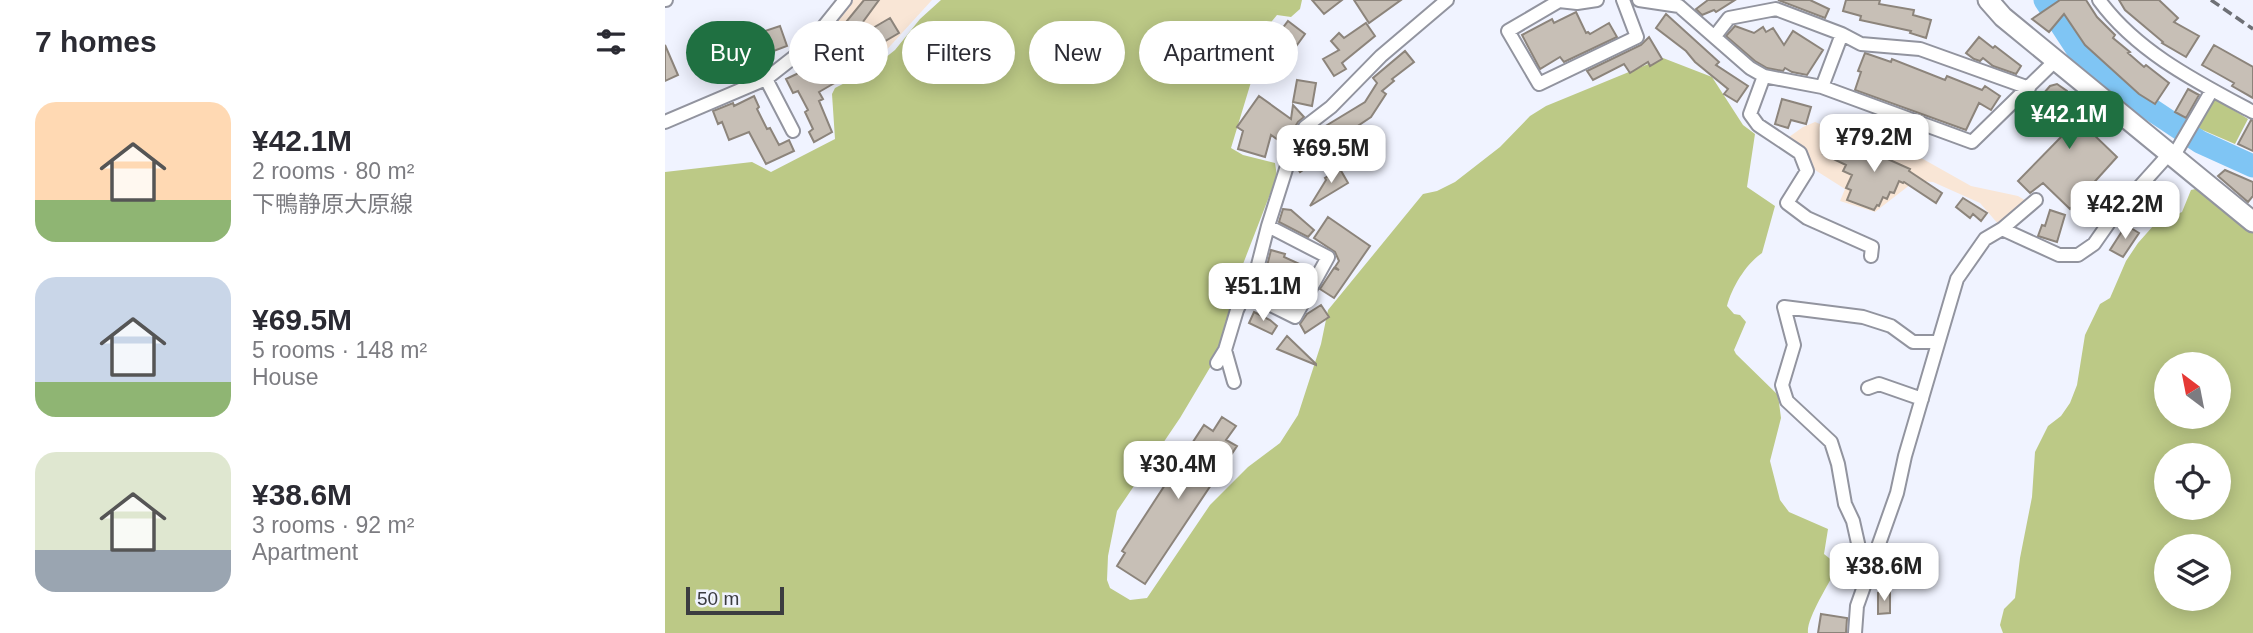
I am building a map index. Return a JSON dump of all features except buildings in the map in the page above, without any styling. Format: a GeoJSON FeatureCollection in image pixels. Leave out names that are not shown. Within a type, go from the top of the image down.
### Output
{"type":"FeatureCollection","features":[{"type":"Feature","properties":{"kind":"main road"},"geometry":{"type":"LineString","coordinates":[[1988,0],[2003,17],[2174,152],[2253,222]]}},
{"type":"Feature","properties":{"kind":"street"},"geometry":{"type":"LineString","coordinates":[[775,72],[808,46],[845,0]]}},
{"type":"Feature","properties":{"kind":"street"},"geometry":{"type":"LineString","coordinates":[[1217,363],[1225,350],[1237,310],[1258,265],[1293,147],[1305,127],[1331,107],[1381,56],[1447,0]]}},
{"type":"Feature","properties":{"kind":"street"},"geometry":{"type":"LineString","coordinates":[[1597,0],[1577,3],[1559,1],[1508,31],[1539,84],[1637,37],[1623,0]]}},
{"type":"Feature","properties":{"kind":"street"},"geometry":{"type":"LineString","coordinates":[[1639,0],[1679,6],[1750,68],[1764,76],[1822,87],[1972,142],[2056,60]]}},
{"type":"Feature","properties":{"kind":"street"},"geometry":{"type":"LineString","coordinates":[[2099,0],[2112,17],[2161,60],[2253,112]]}},
{"type":"Feature","properties":{"kind":"street"},"geometry":{"type":"LineString","coordinates":[[1715,36],[1729,18],[1776,9],[1861,44],[1920,49],[2029,88]]}},
{"type":"Feature","properties":{"kind":"street"},"geometry":{"type":"LineString","coordinates":[[1822,87],[1842,34]]}},
{"type":"Feature","properties":{"kind":"street"},"geometry":{"type":"LineString","coordinates":[[1764,76],[1750,114],[1758,125],[1800,153],[1807,171],[1787,203],[1807,218],[1872,247],[1871,256]]}},
{"type":"Feature","properties":{"kind":"street"},"geometry":{"type":"LineString","coordinates":[[666,118],[753,84]]}},
{"type":"Feature","properties":{"kind":"street"},"geometry":{"type":"LineString","coordinates":[[769,84],[793,131]]}},
{"type":"Feature","properties":{"kind":"street"},"geometry":{"type":"LineString","coordinates":[[2001,229],[2059,256],[2078,255],[2094,244],[2115,214],[2174,152],[2212,90]]}},
{"type":"Feature","properties":{"kind":"street"},"geometry":{"type":"LineString","coordinates":[[1855,633],[1857,606],[1897,493],[1905,456],[1957,279],[1985,239],[2036,200]]}},
{"type":"Feature","properties":{"kind":"street"},"geometry":{"type":"LineString","coordinates":[[1245,292],[1296,317],[1328,257],[1268,226]]}},
{"type":"Feature","properties":{"kind":"street"},"geometry":{"type":"LineString","coordinates":[[1861,593],[1862,561],[1831,442],[1787,401],[1781,384],[1794,345],[1784,307],[1863,317],[1891,326],[1913,342],[1938,342]]}},
{"type":"Feature","properties":{"kind":"street"},"geometry":{"type":"LineString","coordinates":[[1225,350],[1234,382]]}},
{"type":"Feature","properties":{"kind":"street"},"geometry":{"type":"LineString","coordinates":[[1868,388],[1879,384],[1922,399]]}},
{"type":"Feature","properties":{"kind":"shaded area"},"geometry":{"type":"Polygon","coordinates":[[[852,0],[932,0],[913,21],[902,21],[902,33],[888,48],[888,21],[834,21],[852,0]]]}},
{"type":"Feature","properties":{"kind":"shaded area"},"geometry":{"type":"Polygon","coordinates":[[[823,84],[835,84],[825,89],[823,84]]]}},
{"type":"Feature","properties":{"kind":"shaded area"},"geometry":{"type":"Polygon","coordinates":[[[1815,122],[1854,138],[1923,159],[1971,186],[2018,196],[2028,202],[1999,225],[1980,203],[1933,182],[1911,184],[1875,212],[1840,201],[1845,189],[1815,170],[1807,151],[1789,137],[1815,122]]]}},
{"type":"Feature","properties":{"kind":"green space"},"geometry":{"type":"Polygon","coordinates":[[[941,0],[1302,0],[1300,9],[1291,17],[1277,15],[1272,21],[1139,21],[1139,84],[1250,84],[1231,148],[1243,155],[1275,163],[1277,176],[1238,277],[1224,344],[1180,418],[1117,511],[1108,556],[1107,580],[1110,588],[1130,600],[1147,598],[1210,505],[1248,467],[1280,443],[1298,415],[1321,344],[1328,310],[1423,194],[1437,191],[1455,182],[1500,147],[1530,116],[1546,106],[1663,58],[1712,77],[1743,125],[1755,134],[1747,187],[1775,206],[1762,253],[1740,276],[1727,306],[1746,322],[1734,350],[1736,354],[1778,395],[1781,418],[1770,461],[1780,500],[1789,512],[1828,529],[1824,554],[1834,562],[1836,569],[1814,611],[1808,633],[665,633],[665,172],[752,162],[771,172],[835,139],[832,94],[835,88],[843,84],[888,84],[888,56],[902,41],[902,84],[1015,84],[1015,21],[918,21],[941,0]]]}},
{"type":"Feature","properties":{"kind":"green space"},"geometry":{"type":"Polygon","coordinates":[[[2214,98],[2248,119],[2235,144],[2198,128],[2214,98]]]}},
{"type":"Feature","properties":{"kind":"green space"},"geometry":{"type":"Polygon","coordinates":[[[2200,188],[2253,231],[2253,633],[2003,633],[2000,625],[2004,609],[2015,598],[2032,497],[2035,452],[2048,426],[2061,416],[2070,403],[2077,385],[2085,335],[2100,304],[2110,298],[2126,261],[2154,225],[2182,212],[2191,190],[2200,188]]]}},
{"type":"Feature","properties":{"kind":"waterway"},"geometry":{"type":"LineString","coordinates":[[2045,0],[2077,49],[2128,94],[2200,142],[2253,166]]}},
{"type":"Feature","properties":{"kind":"railway"},"geometry":{"type":"LineString","coordinates":[[2211,0],[2253,29]]}}]}
